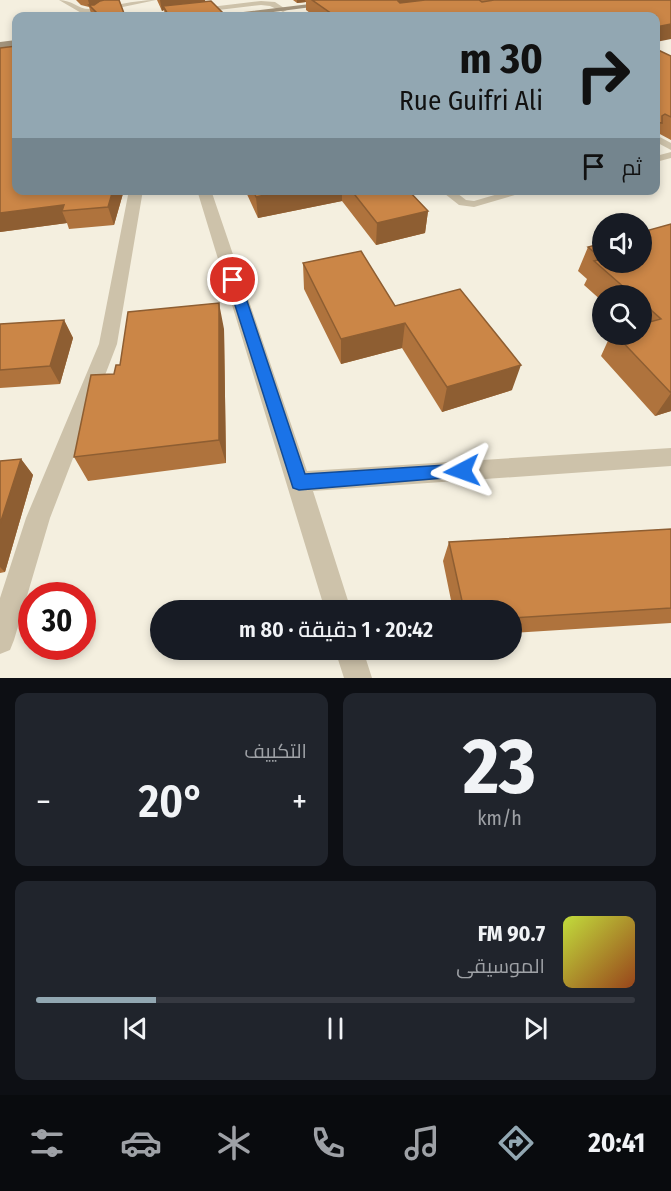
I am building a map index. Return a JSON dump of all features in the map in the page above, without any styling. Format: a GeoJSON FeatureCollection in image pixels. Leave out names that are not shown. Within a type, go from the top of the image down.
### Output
{"type":"FeatureCollection","features":[{"type":"Feature","properties":{"kind":"street"},"geometry":{"type":"LineString","coordinates":[[63,0],[86,12],[152,0]]}},
{"type":"Feature","properties":{"kind":"street"},"geometry":{"type":"LineString","coordinates":[[264,12],[362,0]]}},
{"type":"Feature","properties":{"kind":"street"},"geometry":{"type":"LineString","coordinates":[[186,12],[261,3],[272,4],[283,10]]}},
{"type":"Feature","properties":{"kind":"street"},"geometry":{"type":"LineString","coordinates":[[308,12],[373,4]]}},
{"type":"Feature","properties":{"kind":"street"},"geometry":{"type":"LineString","coordinates":[[0,640],[38,518],[108,344],[135,195]]}},
{"type":"Feature","properties":{"kind":"street"},"geometry":{"type":"LineString","coordinates":[[206,195],[335,600]]}},
{"type":"Feature","properties":{"kind":"street"},"geometry":{"type":"LineString","coordinates":[[299,482],[671,457]]}},
{"type":"Feature","properties":{"kind":"street"},"geometry":{"type":"LineString","coordinates":[[353,660],[358,678]]}},
{"type":"Feature","properties":{"kind":"lane"},"geometry":{"type":"LineString","coordinates":[[452,195],[463,203],[474,204],[508,195]]}},
{"type":"Feature","properties":{"kind":"building"},"geometry":{"type":"Polygon","coordinates":[[[119,0],[124,12],[96,12],[89,5],[100,1],[119,0]]]}},
{"type":"Feature","properties":{"kind":"building"},"geometry":{"type":"Polygon","coordinates":[[[312,0],[399,0],[400,3],[425,0],[479,0],[482,2],[494,0],[671,0],[671,24],[660,26],[660,12],[329,12],[312,0]]]}},
{"type":"Feature","properties":{"kind":"building"},"geometry":{"type":"Polygon","coordinates":[[[211,1],[222,12],[167,12],[163,6],[211,1]]]}},
{"type":"Feature","properties":{"kind":"building"},"geometry":{"type":"Polygon","coordinates":[[[12,46],[12,195],[112,195],[108,207],[62,211],[64,205],[0,213],[0,48],[12,46]]]}},
{"type":"Feature","properties":{"kind":"building"},"geometry":{"type":"Polygon","coordinates":[[[660,51],[671,56],[671,117],[665,114],[662,116],[662,123],[660,123],[660,51]]]}},
{"type":"Feature","properties":{"kind":"building"},"geometry":{"type":"Polygon","coordinates":[[[355,195],[413,195],[428,211],[377,223],[355,195]]]}},
{"type":"Feature","properties":{"kind":"building"},"geometry":{"type":"Polygon","coordinates":[[[671,224],[671,393],[625,345],[652,345],[652,321],[661,319],[652,311],[652,285],[621,285],[608,273],[652,273],[652,229],[671,224]]]}},
{"type":"Feature","properties":{"kind":"building"},"geometry":{"type":"Polygon","coordinates":[[[361,251],[395,306],[460,289],[521,365],[447,387],[405,323],[341,339],[303,263],[361,251]]]}},
{"type":"Feature","properties":{"kind":"building"},"geometry":{"type":"Polygon","coordinates":[[[219,303],[219,440],[74,457],[91,375],[114,374],[116,365],[120,365],[128,312],[219,303]]]}},
{"type":"Feature","properties":{"kind":"building"},"geometry":{"type":"Polygon","coordinates":[[[64,320],[50,366],[0,370],[0,324],[64,320]]]}},
{"type":"Feature","properties":{"kind":"building"},"geometry":{"type":"Polygon","coordinates":[[[21,459],[0,524],[0,461],[21,459]]]}},
{"type":"Feature","properties":{"kind":"building"},"geometry":{"type":"Polygon","coordinates":[[[671,529],[671,608],[522,617],[522,600],[462,600],[449,542],[671,529]]]}},
{"type":"Feature","properties":{"kind":"route"},"geometry":{"type":"LineString","coordinates":[[233,280],[299,482],[462,471]]}}]}
